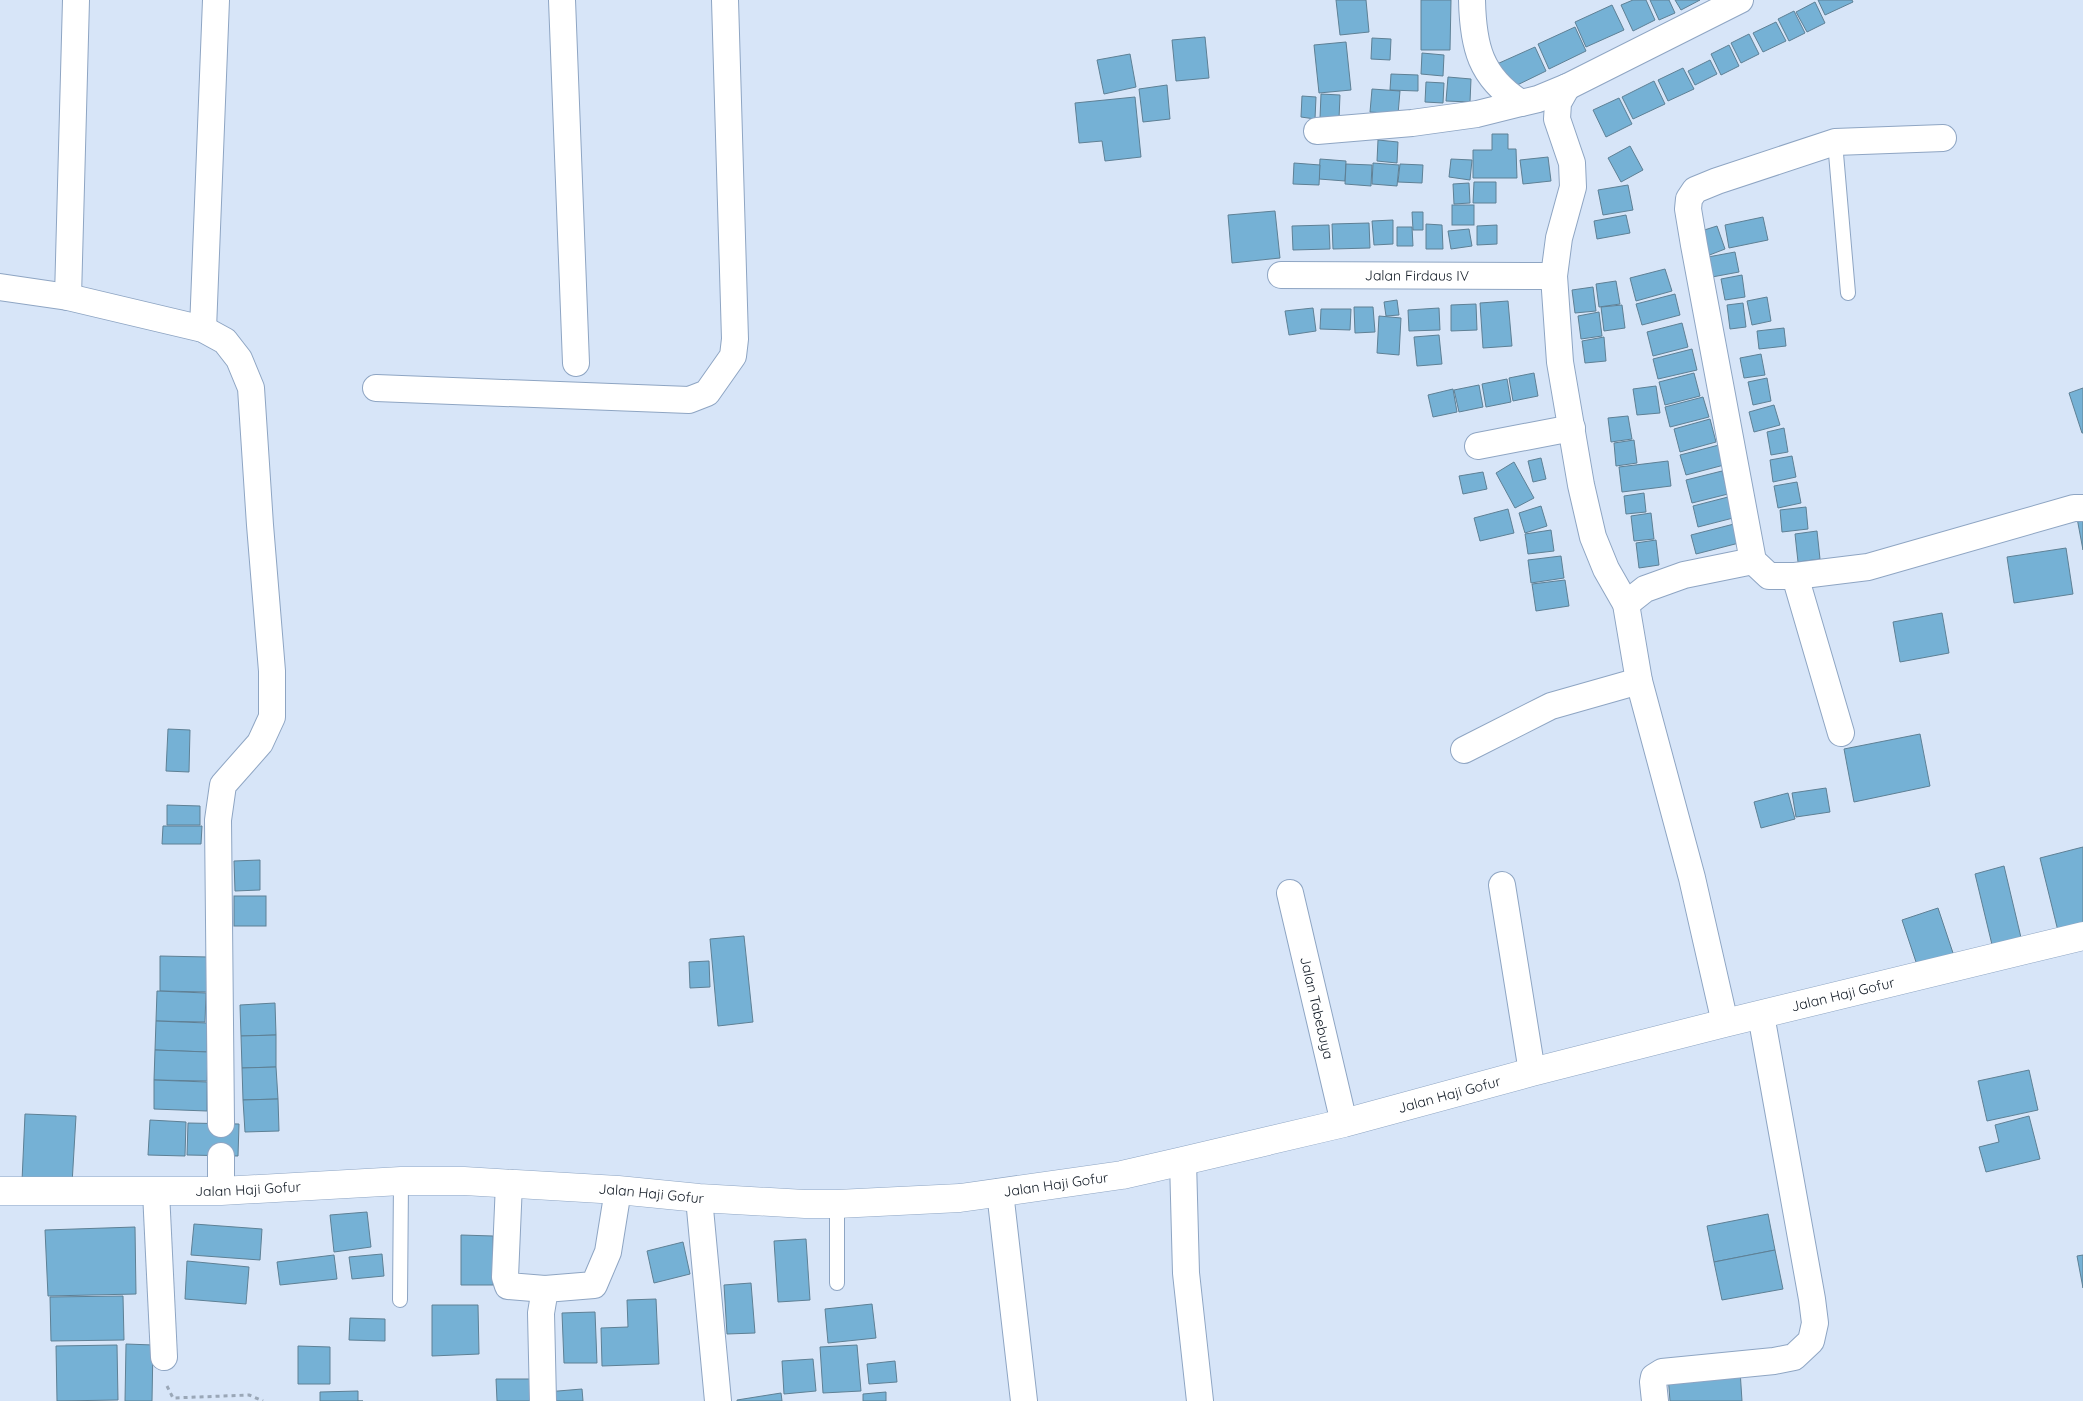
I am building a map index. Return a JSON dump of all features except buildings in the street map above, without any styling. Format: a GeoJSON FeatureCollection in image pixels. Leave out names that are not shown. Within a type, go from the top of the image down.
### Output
{"type":"FeatureCollection","features":[{"type":"Feature","properties":{"kind":"street"},"geometry":{"type":"LineString","coordinates":[[68,298],[76,0]]}},
{"type":"Feature","properties":{"kind":"street"},"geometry":{"type":"LineString","coordinates":[[203,328],[216,0]]}},
{"type":"Feature","properties":{"kind":"street"},"geometry":{"type":"LineString","coordinates":[[562,0],[576,363]]}},
{"type":"Feature","properties":{"kind":"street"},"geometry":{"type":"LineString","coordinates":[[376,388],[689,400],[707,393],[733,356],[735,339],[725,0]]}},
{"type":"Feature","properties":{"kind":"street"},"geometry":{"type":"LineString","coordinates":[[1472,0],[1474,36],[1482,62],[1507,94],[1521,103]]}},
{"type":"Feature","properties":{"kind":"street"},"geometry":{"type":"LineString","coordinates":[[1318,131],[1412,123],[1478,114],[1538,100],[1740,0]]}},
{"type":"Feature","properties":{"kind":"street"},"geometry":{"type":"LineString","coordinates":[[1567,87],[1558,103],[1557,120],[1572,163],[1573,187],[1559,238],[1554,276],[1560,362],[1581,485],[1593,537],[1606,570],[1626,604],[1639,681],[1692,878],[1725,1023]]}},
{"type":"Feature","properties":{"kind":"street"},"geometry":{"type":"LineString","coordinates":[[1943,138],[1835,142],[1717,181],[1695,190],[1689,199],[1688,209],[1694,246],[1753,561],[1769,576],[1795,576],[1868,567],[2074,508],[2083,508]]}},
{"type":"Feature","properties":{"kind":"street","name":"Jalan Firdaus IV"},"geometry":{"type":"LineString","coordinates":[[1281,276],[1554,276]]}},
{"type":"Feature","properties":{"kind":"street"},"geometry":{"type":"LineString","coordinates":[[0,287],[68,298],[203,328],[225,341],[239,359],[251,388],[272,670],[272,717],[260,743],[223,785],[218,820],[222,1124]]}},
{"type":"Feature","properties":{"kind":"street"},"geometry":{"type":"LineString","coordinates":[[1478,446],[1572,428]]}},
{"type":"Feature","properties":{"kind":"street"},"geometry":{"type":"LineString","coordinates":[[1626,604],[1645,589],[1684,575],[1753,561]]}},
{"type":"Feature","properties":{"kind":"street"},"geometry":{"type":"LineString","coordinates":[[1795,576],[1841,733]]}},
{"type":"Feature","properties":{"kind":"street"},"geometry":{"type":"LineString","coordinates":[[1464,750],[1552,706],[1639,681]]}},
{"type":"Feature","properties":{"kind":"street"},"geometry":{"type":"LineString","coordinates":[[1502,885],[1532,1072]]}},
{"type":"Feature","properties":{"kind":"street","name":"Jalan Tabebuya"},"geometry":{"type":"LineString","coordinates":[[1290,893],[1344,1123]]}},
{"type":"Feature","properties":{"kind":"street","name":"Jalan Haji Gofur"},"geometry":{"type":"LineString","coordinates":[[0,1191],[221,1192],[401,1181],[509,1183],[618,1190],[699,1198],[836,1204],[960,1198],[1122,1175],[1183,1161],[1344,1123],[1532,1072],[1725,1023],[2083,936]]}},
{"type":"Feature","properties":{"kind":"street"},"geometry":{"type":"LineString","coordinates":[[1655,1401],[1654,1377],[1662,1372],[1774,1361],[1794,1357],[1810,1340],[1815,1323],[1761,1015]]}},
{"type":"Feature","properties":{"kind":"street"},"geometry":{"type":"LineString","coordinates":[[221,1156],[221,1192]]}},
{"type":"Feature","properties":{"kind":"street"},"geometry":{"type":"LineString","coordinates":[[1183,1161],[1186,1273],[1200,1401]]}},
{"type":"Feature","properties":{"kind":"street"},"geometry":{"type":"LineString","coordinates":[[509,1183],[505,1277],[508,1286],[545,1289],[594,1285],[608,1252],[618,1190]]}},
{"type":"Feature","properties":{"kind":"street"},"geometry":{"type":"LineString","coordinates":[[156,1192],[164,1357]]}},
{"type":"Feature","properties":{"kind":"street"},"geometry":{"type":"LineString","coordinates":[[1000,1192],[1024,1401]]}},
{"type":"Feature","properties":{"kind":"street"},"geometry":{"type":"LineString","coordinates":[[699,1198],[718,1401]]}},
{"type":"Feature","properties":{"kind":"street"},"geometry":{"type":"LineString","coordinates":[[543,1401],[541,1313],[545,1289]]}},
{"type":"Feature","properties":{"kind":"lane"},"geometry":{"type":"LineString","coordinates":[[1835,142],[1848,292]]}},
{"type":"Feature","properties":{"kind":"lane"},"geometry":{"type":"LineString","coordinates":[[400,1300],[401,1181]]}},
{"type":"Feature","properties":{"kind":"lane"},"geometry":{"type":"LineString","coordinates":[[836,1204],[837,1283]]}},
{"type":"Feature","properties":{"kind":"path"},"geometry":{"type":"LineString","coordinates":[[164,1357],[168,1388],[173,1398],[250,1395],[263,1401]]}}]}
